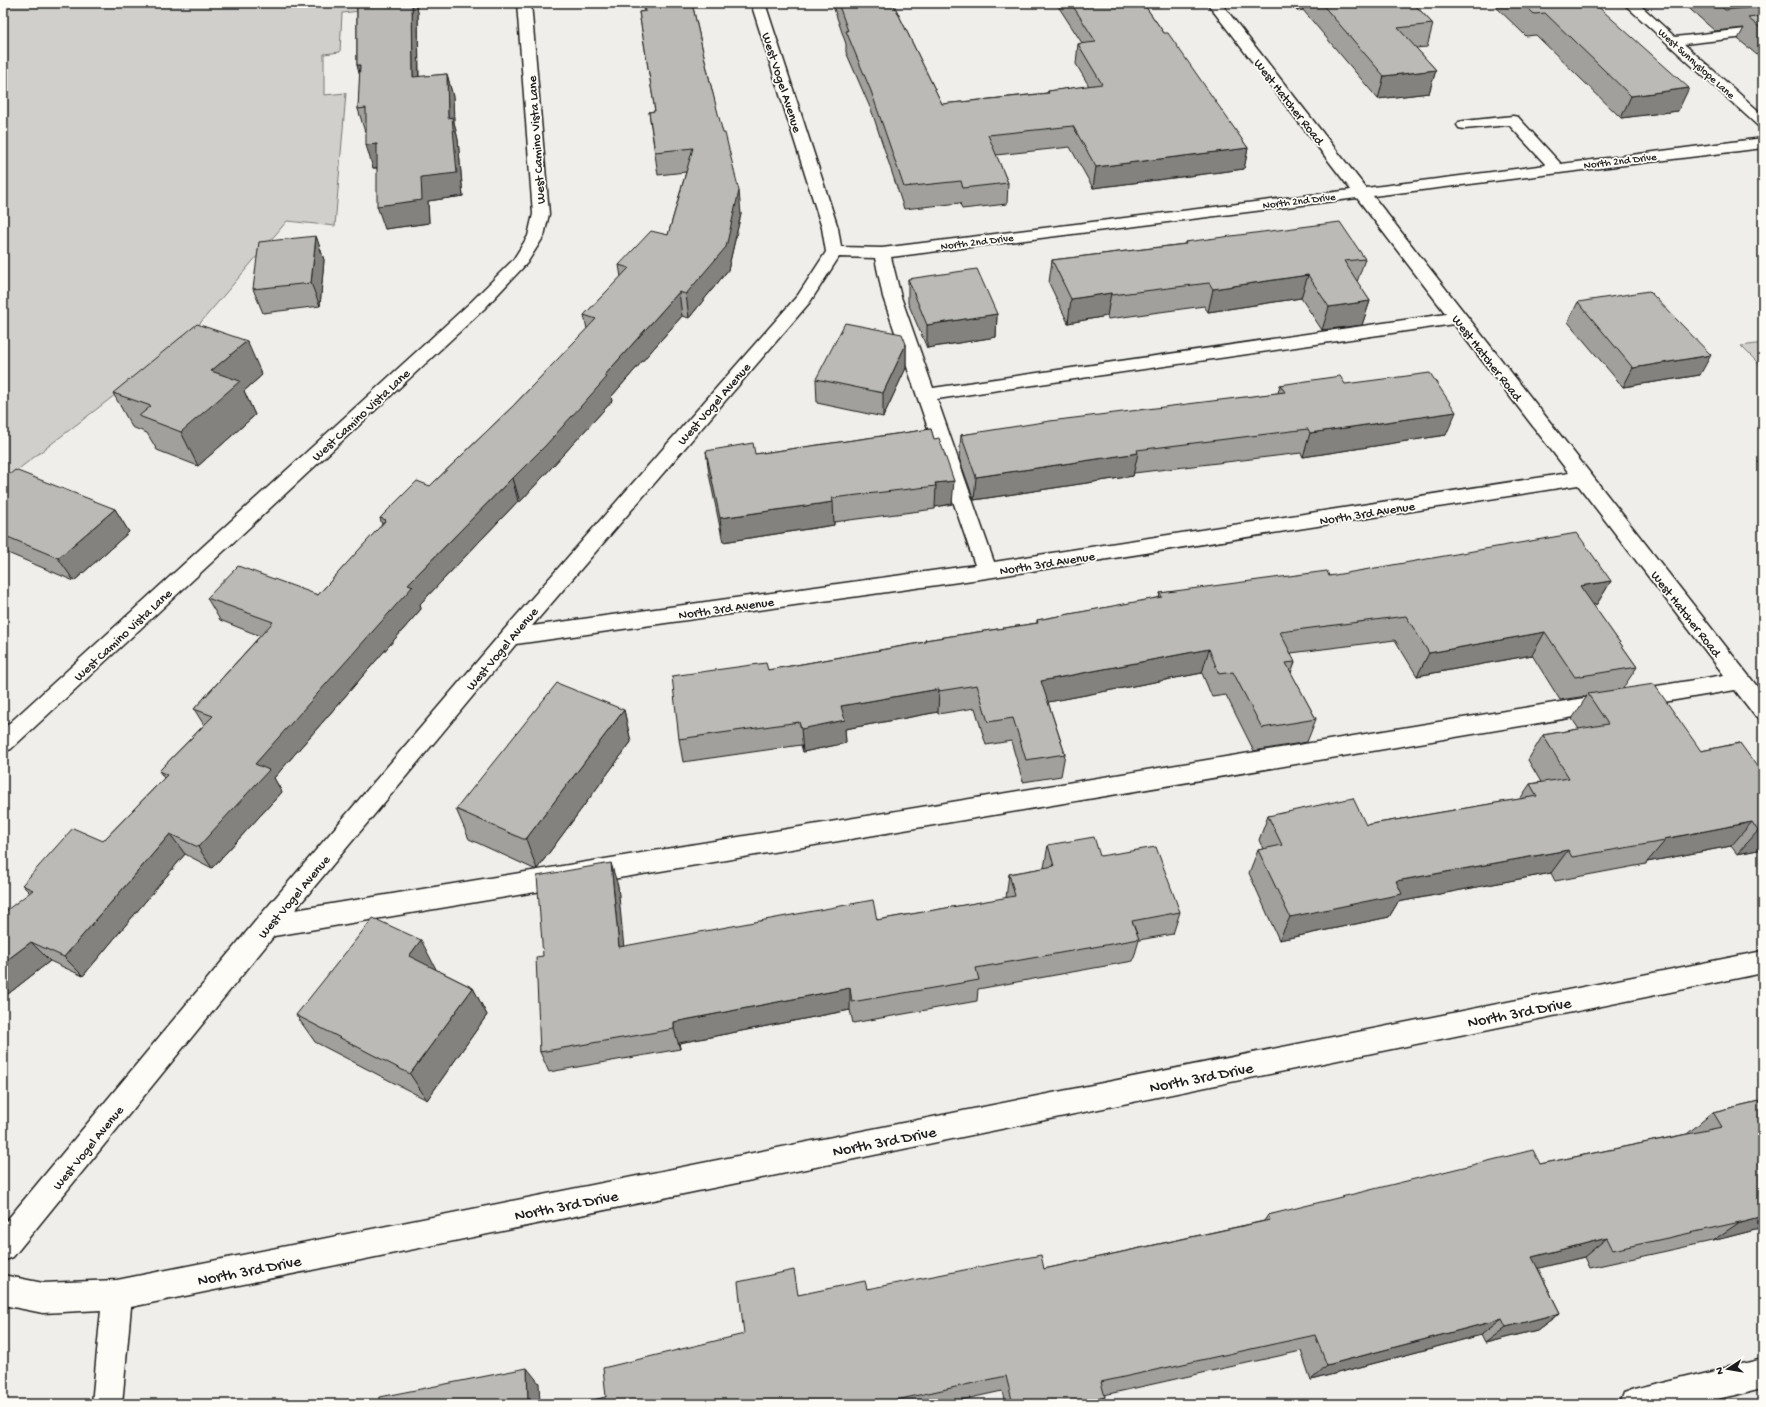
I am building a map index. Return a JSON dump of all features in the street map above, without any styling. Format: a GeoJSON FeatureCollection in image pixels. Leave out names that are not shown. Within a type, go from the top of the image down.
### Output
{"type":"FeatureCollection","features":[{"type":"Feature","properties":{"kind":"street","name":"West Camino Vista Lane"},"geometry":{"type":"LineString","coordinates":[[3,744],[478,305],[519,263],[536,236],[541,214],[524,3]]}},
{"type":"Feature","properties":{"kind":"street","name":"West Vogel Avenue"},"geometry":{"type":"LineString","coordinates":[[3,1247],[267,926],[510,637],[804,298],[834,252],[830,228],[758,3]]}},
{"type":"Feature","properties":{"kind":"street","name":"West Hatcher Road"},"geometry":{"type":"LineString","coordinates":[[1214,3],[1763,710]]}},
{"type":"Feature","properties":{"kind":"street","name":"West Sunnyslope Lane"},"geometry":{"type":"LineString","coordinates":[[1630,3],[1763,124]]}},
{"type":"Feature","properties":{"kind":"street"},"geometry":{"type":"LineString","coordinates":[[1673,41],[1763,31]]}},
{"type":"Feature","properties":{"kind":"street"},"geometry":{"type":"LineString","coordinates":[[1464,125],[1514,120],[1557,168]]}},
{"type":"Feature","properties":{"kind":"street","name":"North 2nd Drive"},"geometry":{"type":"LineString","coordinates":[[834,252],[882,253],[1360,192],[1763,143]]}},
{"type":"Feature","properties":{"kind":"street"},"geometry":{"type":"LineString","coordinates":[[882,253],[892,297],[987,571]]}},
{"type":"Feature","properties":{"kind":"street"},"geometry":{"type":"LineString","coordinates":[[926,395],[1458,318]]}},
{"type":"Feature","properties":{"kind":"street","name":"North 3rd Avenue"},"geometry":{"type":"LineString","coordinates":[[510,637],[987,571],[1582,478]]}},
{"type":"Feature","properties":{"kind":"street"},"geometry":{"type":"LineString","coordinates":[[267,926],[1740,681]]}},
{"type":"Feature","properties":{"kind":"street","name":"North 3rd Drive"},"geometry":{"type":"LineString","coordinates":[[3,1290],[43,1298],[117,1295],[1763,962]]}},
{"type":"Feature","properties":{"kind":"street"},"geometry":{"type":"LineString","coordinates":[[107,1404],[117,1295]]}},
{"type":"Feature","properties":{"kind":"street"},"geometry":{"type":"LineString","coordinates":[[1634,1404],[1763,1373]]}},
{"type":"Feature","properties":{"kind":"shaded area"},"geometry":{"type":"Polygon","coordinates":[[[3,3],[430,3],[342,13],[340,52],[324,54],[324,95],[346,93],[335,226],[287,221],[184,342],[3,481],[3,3]]]}},
{"type":"Feature","properties":{"kind":"shaded area"},"geometry":{"type":"Polygon","coordinates":[[[1763,343],[1763,368],[1741,346],[1763,343]]]}},
{"type":"Feature","properties":{"kind":"building"},"geometry":{"type":"Polygon","coordinates":[[[357,3],[412,3],[413,77],[447,74],[448,118],[452,117],[457,173],[421,177],[422,200],[377,206],[377,144],[366,145],[366,108],[358,109],[360,65],[357,65],[357,3]]]}},
{"type":"Feature","properties":{"kind":"building"},"geometry":{"type":"Polygon","coordinates":[[[644,3],[692,3],[710,82],[723,133],[725,133],[739,191],[726,247],[686,294],[679,292],[604,376],[607,377],[546,445],[408,584],[413,586],[255,764],[269,770],[198,847],[170,834],[64,957],[31,942],[3,963],[3,913],[33,890],[22,885],[73,828],[103,841],[167,775],[159,771],[213,716],[194,709],[273,622],[207,598],[238,566],[318,595],[386,520],[380,518],[417,481],[430,486],[513,406],[596,319],[584,315],[629,268],[619,265],[651,231],[668,235],[693,148],[655,152],[649,112],[655,111],[639,12],[646,11],[644,3]]]}},
{"type":"Feature","properties":{"kind":"building"},"geometry":{"type":"Polygon","coordinates":[[[838,3],[893,3],[942,104],[1049,93],[1048,91],[1102,84],[1078,44],[1096,42],[1071,3],[1143,3],[1164,33],[1168,33],[1248,148],[1096,167],[1073,126],[988,135],[1008,183],[963,188],[961,181],[904,187],[871,91],[846,31],[848,31],[838,3]]]}},
{"type":"Feature","properties":{"kind":"building"},"geometry":{"type":"Polygon","coordinates":[[[1321,3],[1413,3],[1433,24],[1398,28],[1436,70],[1384,76],[1321,3]]]}},
{"type":"Feature","properties":{"kind":"building"},"geometry":{"type":"Polygon","coordinates":[[[1523,3],[1594,3],[1689,88],[1631,96],[1545,13],[1534,14],[1523,3]]]}},
{"type":"Feature","properties":{"kind":"building"},"geometry":{"type":"Polygon","coordinates":[[[1717,3],[1763,3],[1763,6],[1725,10],[1717,3]]]}},
{"type":"Feature","properties":{"kind":"building"},"geometry":{"type":"Polygon","coordinates":[[[1763,16],[1763,30],[1748,18],[1763,16]]]}},
{"type":"Feature","properties":{"kind":"building"},"geometry":{"type":"Polygon","coordinates":[[[1340,222],[1365,259],[1344,261],[1370,301],[1329,307],[1308,275],[1213,289],[1209,283],[1112,295],[1111,293],[1071,299],[1052,260],[1186,244],[1185,242],[1340,222]]]}},
{"type":"Feature","properties":{"kind":"building"},"geometry":{"type":"Polygon","coordinates":[[[316,236],[311,283],[253,289],[259,242],[316,236]]]}},
{"type":"Feature","properties":{"kind":"building"},"geometry":{"type":"Polygon","coordinates":[[[977,269],[997,314],[927,325],[908,279],[977,269]]]}},
{"type":"Feature","properties":{"kind":"building"},"geometry":{"type":"Polygon","coordinates":[[[1649,291],[1711,355],[1633,368],[1578,302],[1649,291]]]}},
{"type":"Feature","properties":{"kind":"building"},"geometry":{"type":"Polygon","coordinates":[[[845,323],[902,334],[906,344],[883,393],[816,379],[845,323]]]}},
{"type":"Feature","properties":{"kind":"building"},"geometry":{"type":"Polygon","coordinates":[[[197,324],[247,341],[211,371],[240,381],[181,432],[139,416],[151,406],[113,393],[197,324]]]}},
{"type":"Feature","properties":{"kind":"building"},"geometry":{"type":"Polygon","coordinates":[[[1430,373],[1456,412],[1310,433],[1308,429],[1137,450],[1138,453],[976,477],[961,435],[1050,421],[1285,392],[1280,385],[1340,376],[1345,384],[1430,373]]]}},
{"type":"Feature","properties":{"kind":"building"},"geometry":{"type":"Polygon","coordinates":[[[931,429],[934,439],[939,438],[954,481],[935,483],[936,486],[832,498],[833,502],[720,518],[706,451],[753,443],[755,454],[931,429]]]}},
{"type":"Feature","properties":{"kind":"building"},"geometry":{"type":"Polygon","coordinates":[[[15,470],[115,509],[58,558],[3,535],[3,480],[15,470]]]}},
{"type":"Feature","properties":{"kind":"building"},"geometry":{"type":"Polygon","coordinates":[[[1577,533],[1611,581],[1580,586],[1637,667],[1575,677],[1545,632],[1429,653],[1406,616],[1280,632],[1295,662],[1286,663],[1316,719],[1262,728],[1233,672],[1219,674],[1209,649],[1041,681],[1065,754],[1026,760],[1013,718],[988,722],[977,685],[939,691],[939,689],[841,706],[845,720],[801,729],[799,722],[679,739],[672,676],[766,663],[768,670],[926,642],[925,640],[1038,623],[1037,620],[1162,597],[1160,593],[1327,571],[1329,576],[1577,533]]]}},
{"type":"Feature","properties":{"kind":"building"},"geometry":{"type":"Polygon","coordinates":[[[557,683],[624,710],[526,839],[456,809],[557,683]]]}},
{"type":"Feature","properties":{"kind":"building"},"geometry":{"type":"Polygon","coordinates":[[[1654,684],[1701,751],[1740,743],[1763,775],[1763,830],[1758,831],[1752,822],[1664,839],[1665,841],[1572,857],[1568,850],[1396,881],[1402,894],[1290,917],[1258,850],[1282,845],[1268,816],[1353,798],[1366,825],[1537,796],[1530,784],[1569,778],[1543,735],[1608,724],[1588,694],[1654,684]]]}},
{"type":"Feature","properties":{"kind":"building"},"geometry":{"type":"Polygon","coordinates":[[[1094,837],[1100,856],[1156,847],[1180,912],[1132,921],[1139,939],[976,968],[979,980],[852,1002],[850,988],[674,1022],[674,1029],[540,1052],[536,957],[543,956],[537,876],[611,863],[619,947],[873,900],[877,920],[1015,896],[1009,874],[1054,866],[1048,845],[1094,837]]]}},
{"type":"Feature","properties":{"kind":"building"},"geometry":{"type":"Polygon","coordinates":[[[373,918],[421,940],[409,956],[473,988],[410,1074],[296,1015],[373,918]]]}},
{"type":"Feature","properties":{"kind":"building"},"geometry":{"type":"Polygon","coordinates":[[[1763,1100],[1763,1216],[1613,1250],[1607,1238],[1532,1257],[1560,1313],[1506,1327],[1502,1319],[1327,1365],[1315,1335],[1101,1382],[1105,1397],[1075,1404],[1013,1404],[1006,1376],[887,1402],[888,1404],[577,1404],[606,1397],[603,1368],[744,1334],[738,1282],[794,1270],[798,1295],[865,1281],[867,1289],[1041,1255],[1044,1269],[1270,1220],[1268,1215],[1533,1150],[1540,1164],[1722,1127],[1713,1112],[1763,1100]]]}},
{"type":"Feature","properties":{"kind":"building"},"geometry":{"type":"Polygon","coordinates":[[[527,1368],[528,1404],[379,1404],[380,1397],[527,1368]]]}}]}
